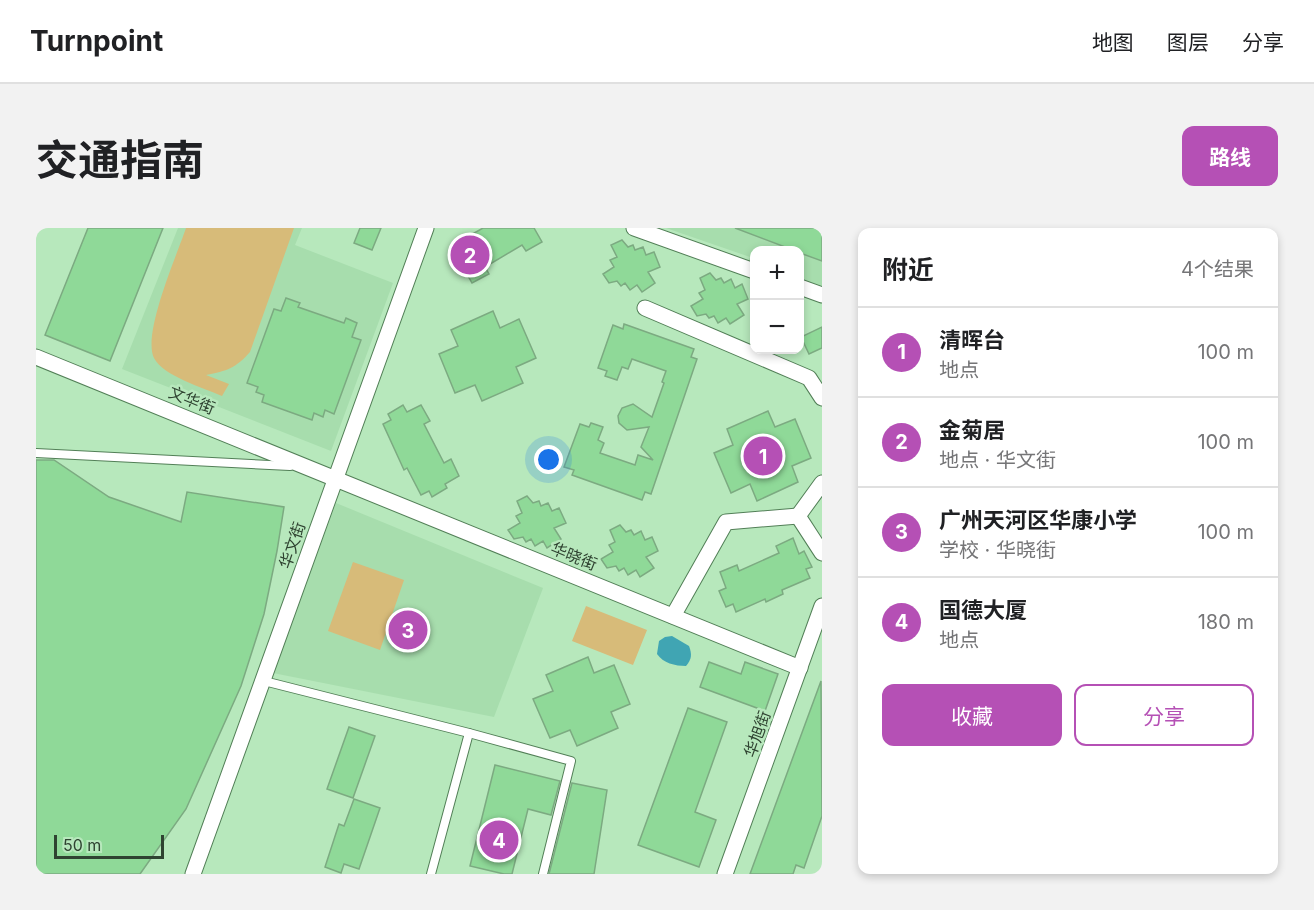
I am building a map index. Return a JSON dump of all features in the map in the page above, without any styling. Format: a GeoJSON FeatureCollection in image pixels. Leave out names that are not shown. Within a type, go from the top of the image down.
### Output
{"type":"FeatureCollection","features":[{"type":"Feature","properties":{"kind":"street","name":"华文街"},"geometry":{"type":"LineString","coordinates":[[194,874],[264,681],[334,477],[426,228]]}},
{"type":"Feature","properties":{"kind":"street"},"geometry":{"type":"LineString","coordinates":[[634,228],[750,270]]}},
{"type":"Feature","properties":{"kind":"street"},"geometry":{"type":"LineString","coordinates":[[804,288],[822,295]]}},
{"type":"Feature","properties":{"kind":"street"},"geometry":{"type":"LineString","coordinates":[[645,308],[809,378],[822,398]]}},
{"type":"Feature","properties":{"kind":"street","name":"文华街"},"geometry":{"type":"LineString","coordinates":[[36,357],[334,477]]}},
{"type":"Feature","properties":{"kind":"street","name":"华晓街"},"geometry":{"type":"LineString","coordinates":[[334,477],[800,668]]}},
{"type":"Feature","properties":{"kind":"street"},"geometry":{"type":"LineString","coordinates":[[673,616],[726,522],[798,516],[822,483]]}},
{"type":"Feature","properties":{"kind":"street"},"geometry":{"type":"LineString","coordinates":[[798,516],[822,554]]}},
{"type":"Feature","properties":{"kind":"street","name":"华旭街"},"geometry":{"type":"LineString","coordinates":[[725,874],[822,606]]}},
{"type":"Feature","properties":{"kind":"lane"},"geometry":{"type":"LineString","coordinates":[[36,453],[173,458],[309,467]]}},
{"type":"Feature","properties":{"kind":"lane"},"geometry":{"type":"LineString","coordinates":[[264,681],[571,761],[543,874]]}},
{"type":"Feature","properties":{"kind":"lane"},"geometry":{"type":"LineString","coordinates":[[431,874],[470,733]]}},
{"type":"Feature","properties":{"kind":"shaded area"},"geometry":{"type":"Polygon","coordinates":[[[178,228],[302,228],[295,245],[393,283],[331,451],[122,369],[178,228]]]}},
{"type":"Feature","properties":{"kind":"shaded area"},"geometry":{"type":"Polygon","coordinates":[[[186,228],[294,228],[250,352],[231,368],[206,375],[229,384],[222,396],[175,376],[154,358],[152,347],[156,313],[186,228]]]}},
{"type":"Feature","properties":{"kind":"shaded area"},"geometry":{"type":"Polygon","coordinates":[[[666,228],[822,228],[822,291],[804,284],[804,246],[750,246],[750,257],[666,228]]]}},
{"type":"Feature","properties":{"kind":"shaded area"},"geometry":{"type":"Polygon","coordinates":[[[336,503],[543,588],[494,717],[273,673],[336,503]]]}},
{"type":"Feature","properties":{"kind":"shaded area"},"geometry":{"type":"Polygon","coordinates":[[[353,562],[404,580],[380,650],[328,631],[353,562]]]}},
{"type":"Feature","properties":{"kind":"shaded area"},"geometry":{"type":"Polygon","coordinates":[[[586,606],[647,630],[633,665],[572,641],[586,606]]]}},
{"type":"Feature","properties":{"kind":"water"},"geometry":{"type":"Polygon","coordinates":[[[672,636],[689,646],[691,656],[686,666],[670,663],[657,654],[659,641],[672,636]]]}},
{"type":"Feature","properties":{"kind":"building"},"geometry":{"type":"Polygon","coordinates":[[[88,228],[163,228],[110,361],[45,335],[88,228]]]}},
{"type":"Feature","properties":{"kind":"building"},"geometry":{"type":"Polygon","coordinates":[[[360,228],[381,228],[372,250],[354,243],[360,228]]]}},
{"type":"Feature","properties":{"kind":"building"},"geometry":{"type":"Polygon","coordinates":[[[483,228],[534,228],[542,242],[526,251],[522,245],[485,267],[489,274],[472,283],[464,269],[460,271],[451,257],[456,254],[451,246],[483,228]]]}},
{"type":"Feature","properties":{"kind":"building"},"geometry":{"type":"Polygon","coordinates":[[[735,228],[822,228],[822,261],[804,254],[804,246],[782,246],[735,228]]]}},
{"type":"Feature","properties":{"kind":"building"},"geometry":{"type":"Polygon","coordinates":[[[622,240],[628,247],[633,245],[635,250],[643,247],[646,255],[654,252],[660,267],[648,272],[655,283],[642,292],[637,285],[630,290],[625,283],[621,286],[617,281],[609,283],[603,274],[614,267],[610,260],[617,257],[611,245],[622,240]]]}},
{"type":"Feature","properties":{"kind":"building"},"geometry":{"type":"Polygon","coordinates":[[[710,273],[716,280],[721,278],[724,283],[731,279],[735,288],[742,284],[748,299],[737,304],[744,315],[730,324],[726,318],[718,323],[714,316],[709,318],[706,314],[697,316],[691,306],[703,299],[699,293],[705,290],[700,278],[710,273]]]}},
{"type":"Feature","properties":{"kind":"building"},"geometry":{"type":"Polygon","coordinates":[[[286,298],[300,303],[298,307],[344,323],[346,318],[357,323],[352,337],[361,340],[334,414],[325,410],[323,417],[314,413],[312,420],[262,402],[264,395],[256,392],[258,387],[247,383],[274,309],[281,311],[286,298]]]}},
{"type":"Feature","properties":{"kind":"building"},"geometry":{"type":"Polygon","coordinates":[[[493,311],[500,328],[519,319],[536,358],[516,367],[523,383],[482,401],[475,385],[455,393],[439,354],[458,346],[451,330],[493,311]]]}},
{"type":"Feature","properties":{"kind":"building"},"geometry":{"type":"Polygon","coordinates":[[[624,324],[694,349],[691,357],[697,359],[651,494],[645,492],[642,500],[572,475],[574,470],[564,467],[580,424],[589,427],[591,423],[603,427],[598,440],[604,443],[600,453],[635,465],[638,455],[653,460],[641,447],[649,427],[627,430],[619,423],[618,416],[622,408],[633,404],[652,417],[666,371],[632,359],[628,369],[622,367],[617,380],[605,376],[607,371],[598,368],[613,325],[623,329],[624,324]]]}},
{"type":"Feature","properties":{"kind":"building"},"geometry":{"type":"Polygon","coordinates":[[[822,327],[822,348],[809,354],[804,343],[804,336],[822,327]]]}},
{"type":"Feature","properties":{"kind":"building"},"geometry":{"type":"Polygon","coordinates":[[[403,405],[407,412],[421,405],[430,421],[424,424],[444,463],[451,459],[459,476],[445,484],[447,488],[432,497],[429,491],[421,495],[407,468],[404,470],[383,424],[391,420],[388,414],[403,405]]]}},
{"type":"Feature","properties":{"kind":"building"},"geometry":{"type":"Polygon","coordinates":[[[768,411],[775,427],[795,419],[811,458],[792,466],[798,482],[757,501],[750,484],[731,493],[714,453],[733,445],[727,429],[768,411]]]}},
{"type":"Feature","properties":{"kind":"building"},"geometry":{"type":"Polygon","coordinates":[[[36,460],[54,460],[109,497],[181,522],[187,492],[284,507],[264,614],[241,686],[186,809],[140,874],[36,874],[36,460]]]}},
{"type":"Feature","properties":{"kind":"building"},"geometry":{"type":"Polygon","coordinates":[[[527,496],[533,503],[539,501],[541,506],[548,503],[552,511],[559,508],[566,523],[554,528],[561,539],[547,548],[543,541],[535,546],[531,539],[526,542],[523,537],[514,539],[508,530],[520,523],[516,516],[522,513],[517,501],[527,496]]]}},
{"type":"Feature","properties":{"kind":"building"},"geometry":{"type":"Polygon","coordinates":[[[620,525],[626,532],[631,530],[634,535],[641,531],[645,540],[652,537],[658,551],[646,557],[654,568],[640,577],[636,570],[628,575],[624,568],[619,571],[616,566],[607,568],[601,559],[613,552],[609,545],[615,542],[610,530],[620,525]]]}},
{"type":"Feature","properties":{"kind":"building"},"geometry":{"type":"Polygon","coordinates":[[[793,538],[799,554],[804,551],[812,567],[806,569],[810,578],[782,590],[783,594],[766,602],[765,599],[736,612],[733,604],[726,607],[719,591],[726,588],[720,572],[737,565],[739,571],[779,553],[776,546],[793,538]]]}},
{"type":"Feature","properties":{"kind":"building"},"geometry":{"type":"Polygon","coordinates":[[[588,657],[594,673],[614,665],[630,704],[611,712],[618,728],[577,746],[570,730],[550,738],[533,699],[553,691],[546,675],[588,657]]]}},
{"type":"Feature","properties":{"kind":"building"},"geometry":{"type":"Polygon","coordinates":[[[709,662],[741,674],[745,662],[778,674],[765,711],[700,687],[709,662]]]}},
{"type":"Feature","properties":{"kind":"building"},"geometry":{"type":"Polygon","coordinates":[[[821,681],[822,816],[804,868],[796,865],[793,874],[750,874],[821,681]]]}},
{"type":"Feature","properties":{"kind":"building"},"geometry":{"type":"Polygon","coordinates":[[[688,708],[727,722],[695,812],[716,820],[699,867],[638,845],[688,708]]]}},
{"type":"Feature","properties":{"kind":"building"},"geometry":{"type":"Polygon","coordinates":[[[349,727],[375,736],[353,798],[327,789],[349,727]]]}},
{"type":"Feature","properties":{"kind":"building"},"geometry":{"type":"Polygon","coordinates":[[[495,765],[560,781],[551,815],[528,809],[512,874],[470,866],[495,765]]]}},
{"type":"Feature","properties":{"kind":"building"},"geometry":{"type":"Polygon","coordinates":[[[572,783],[607,790],[594,874],[549,874],[572,783]]]}},
{"type":"Feature","properties":{"kind":"building"},"geometry":{"type":"Polygon","coordinates":[[[354,799],[380,808],[359,869],[344,864],[341,873],[325,867],[339,824],[344,826],[354,799]]]}},
{"type":"Feature","properties":{"kind":"place","name":"金菊居"},"geometry":{"type":"Point","coordinates":[470,255]}},
{"type":"Feature","properties":{"kind":"place","name":"清晖台"},"geometry":{"type":"Point","coordinates":[763,456]}},
{"type":"Feature","properties":{"kind":"place","name":"广州天河区华康小学"},"geometry":{"type":"Point","coordinates":[408,630]}},
{"type":"Feature","properties":{"kind":"place","name":"国德大厦"},"geometry":{"type":"Point","coordinates":[499,840]}}]}
